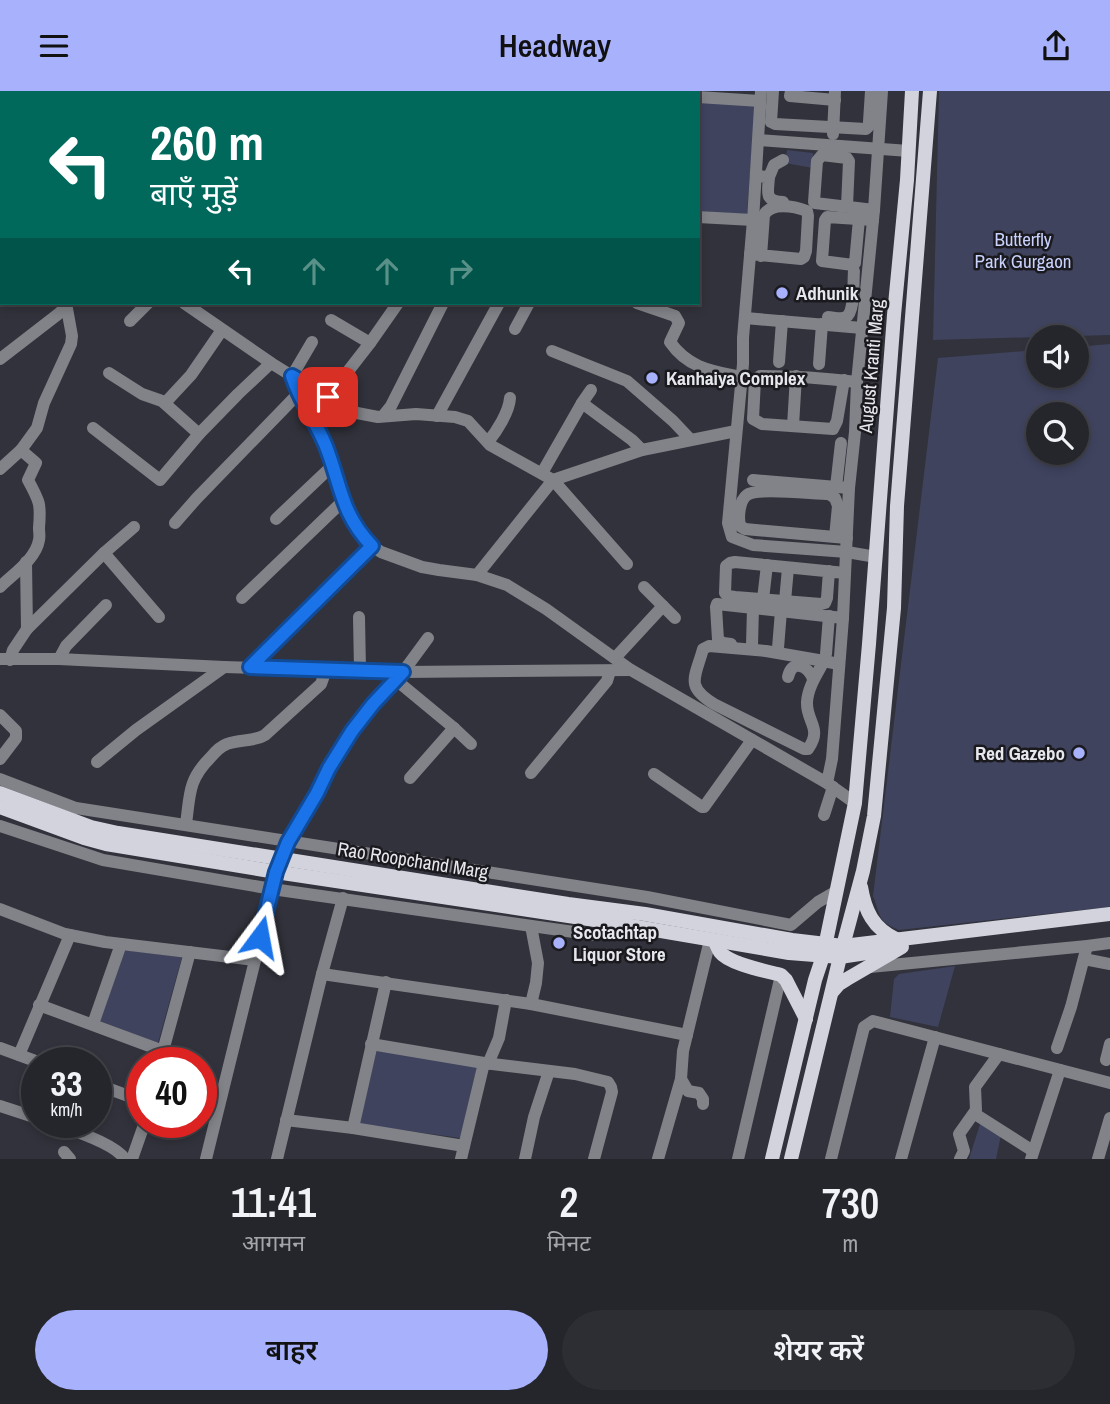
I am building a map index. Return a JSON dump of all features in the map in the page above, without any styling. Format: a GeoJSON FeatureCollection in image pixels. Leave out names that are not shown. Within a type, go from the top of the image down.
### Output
{"type":"FeatureCollection","features":[{"type":"Feature","properties":{"kind":"main road","name":"August Kranti Marg"},"geometry":{"type":"LineString","coordinates":[[772,1159],[824,950],[855,803],[912,91]]}},
{"type":"Feature","properties":{"kind":"main road","name":"August Kranti Marg"},"geometry":{"type":"LineString","coordinates":[[791,1159],[872,825],[894,608],[897,506],[930,91]]}},
{"type":"Feature","properties":{"kind":"main road"},"geometry":{"type":"LineString","coordinates":[[890,359],[909,361]]}},
{"type":"Feature","properties":{"kind":"main road"},"geometry":{"type":"LineString","coordinates":[[872,605],[894,608]]}},
{"type":"Feature","properties":{"kind":"main road"},"geometry":{"type":"LineString","coordinates":[[869,644],[890,646]]}},
{"type":"Feature","properties":{"kind":"main road","name":"Rao Roopchand Marg"},"geometry":{"type":"LineString","coordinates":[[0,793],[91,827],[278,866],[789,953],[824,950]]}},
{"type":"Feature","properties":{"kind":"main road","name":"Rao Roopchand Marg"},"geometry":{"type":"LineString","coordinates":[[0,807],[106,844],[645,914],[792,940],[824,950]]}},
{"type":"Feature","properties":{"kind":"main road"},"geometry":{"type":"LineString","coordinates":[[860,882],[869,915],[878,928],[899,943]]}},
{"type":"Feature","properties":{"kind":"main road"},"geometry":{"type":"LineString","coordinates":[[824,950],[842,951],[1110,914]]}},
{"type":"Feature","properties":{"kind":"main road"},"geometry":{"type":"LineString","coordinates":[[831,993],[839,984],[870,967],[899,943],[1110,923]]}},
{"type":"Feature","properties":{"kind":"main road"},"geometry":{"type":"LineString","coordinates":[[712,941],[720,952],[734,961],[781,975],[806,1019]]}},
{"type":"Feature","properties":{"kind":"street"},"geometry":{"type":"LineString","coordinates":[[767,95],[773,123],[866,129],[869,126],[871,91]]}},
{"type":"Feature","properties":{"kind":"street"},"geometry":{"type":"LineString","coordinates":[[745,318],[842,318],[850,312],[873,215],[882,91]]}},
{"type":"Feature","properties":{"kind":"street"},"geometry":{"type":"LineString","coordinates":[[700,97],[790,94],[835,96],[832,145]]}},
{"type":"Feature","properties":{"kind":"street"},"geometry":{"type":"LineString","coordinates":[[767,95],[759,140],[762,176],[769,199],[802,203]]}},
{"type":"Feature","properties":{"kind":"street"},"geometry":{"type":"LineString","coordinates":[[759,140],[909,151]]}},
{"type":"Feature","properties":{"kind":"street"},"geometry":{"type":"LineString","coordinates":[[847,206],[849,161],[847,158],[822,156],[817,161],[814,202],[847,206],[873,215]]}},
{"type":"Feature","properties":{"kind":"street"},"geometry":{"type":"LineString","coordinates":[[756,255],[753,220],[762,176],[783,160]]}},
{"type":"Feature","properties":{"kind":"street"},"geometry":{"type":"LineString","coordinates":[[756,255],[801,259],[804,257],[807,211],[770,207],[764,215],[756,255],[745,318],[728,523],[732,537],[753,545],[847,552],[876,557]]}},
{"type":"Feature","properties":{"kind":"street"},"geometry":{"type":"LineString","coordinates":[[859,219],[855,263],[850,265],[822,261],[827,217],[859,219],[873,215]]}},
{"type":"Feature","properties":{"kind":"street"},"geometry":{"type":"LineString","coordinates":[[700,217],[753,220]]}},
{"type":"Feature","properties":{"kind":"street"},"geometry":{"type":"LineString","coordinates":[[821,274],[826,269],[860,272]]}},
{"type":"Feature","properties":{"kind":"street"},"geometry":{"type":"LineString","coordinates":[[850,381],[796,376],[757,377],[753,419],[762,423],[833,429],[835,427],[850,381],[862,328],[860,272]]}},
{"type":"Feature","properties":{"kind":"street"},"geometry":{"type":"LineString","coordinates":[[0,359],[57,316],[64,305]]}},
{"type":"Feature","properties":{"kind":"street"},"geometry":{"type":"LineString","coordinates":[[0,469],[21,450],[37,428],[47,394],[71,344],[65,305]]}},
{"type":"Feature","properties":{"kind":"street"},"geometry":{"type":"LineString","coordinates":[[130,321],[146,305]]}},
{"type":"Feature","properties":{"kind":"street"},"geometry":{"type":"LineString","coordinates":[[187,305],[271,363],[357,413],[378,417],[416,414],[455,417],[468,421],[498,450],[548,477],[627,563]]}},
{"type":"Feature","properties":{"kind":"street"},"geometry":{"type":"LineString","coordinates":[[328,397],[397,305]]}},
{"type":"Feature","properties":{"kind":"street"},"geometry":{"type":"LineString","coordinates":[[383,416],[391,406],[442,305]]}},
{"type":"Feature","properties":{"kind":"street"},"geometry":{"type":"LineString","coordinates":[[437,416],[498,305]]}},
{"type":"Feature","properties":{"kind":"street"},"geometry":{"type":"LineString","coordinates":[[515,330],[525,305]]}},
{"type":"Feature","properties":{"kind":"street"},"geometry":{"type":"LineString","coordinates":[[643,305],[677,319],[679,323],[670,342],[692,363],[710,371],[741,377]]}},
{"type":"Feature","properties":{"kind":"street"},"geometry":{"type":"LineString","coordinates":[[780,317],[862,328]]}},
{"type":"Feature","properties":{"kind":"street"},"geometry":{"type":"LineString","coordinates":[[779,362],[780,317]]}},
{"type":"Feature","properties":{"kind":"street"},"geometry":{"type":"LineString","coordinates":[[331,320],[370,343]]}},
{"type":"Feature","properties":{"kind":"street"},"geometry":{"type":"LineString","coordinates":[[819,364],[822,324]]}},
{"type":"Feature","properties":{"kind":"street"},"geometry":{"type":"LineString","coordinates":[[165,403],[191,375],[222,330]]}},
{"type":"Feature","properties":{"kind":"street"},"geometry":{"type":"LineString","coordinates":[[312,342],[292,376],[298,394],[321,436],[353,523],[372,546],[422,567],[478,575],[507,585],[546,609],[612,664]]}},
{"type":"Feature","properties":{"kind":"street"},"geometry":{"type":"LineString","coordinates":[[552,351],[627,381],[690,439]]}},
{"type":"Feature","properties":{"kind":"street"},"geometry":{"type":"LineString","coordinates":[[93,428],[160,480],[200,434],[271,363]]}},
{"type":"Feature","properties":{"kind":"street"},"geometry":{"type":"LineString","coordinates":[[109,373],[142,394],[165,403],[200,434]]}},
{"type":"Feature","properties":{"kind":"street"},"geometry":{"type":"LineString","coordinates":[[793,426],[796,376]]}},
{"type":"Feature","properties":{"kind":"street"},"geometry":{"type":"LineString","coordinates":[[842,488],[855,432],[850,381]]}},
{"type":"Feature","properties":{"kind":"street"},"geometry":{"type":"LineString","coordinates":[[478,575],[548,477],[582,403],[591,390]]}},
{"type":"Feature","properties":{"kind":"street"},"geometry":{"type":"LineString","coordinates":[[175,523],[298,394]]}},
{"type":"Feature","properties":{"kind":"street"},"geometry":{"type":"LineString","coordinates":[[488,442],[495,433],[510,398]]}},
{"type":"Feature","properties":{"kind":"street"},"geometry":{"type":"LineString","coordinates":[[582,403],[642,450]]}},
{"type":"Feature","properties":{"kind":"street"},"geometry":{"type":"LineString","coordinates":[[548,477],[567,474],[642,450],[736,431]]}},
{"type":"Feature","properties":{"kind":"street"},"geometry":{"type":"LineString","coordinates":[[841,443],[841,538]]}},
{"type":"Feature","properties":{"kind":"street"},"geometry":{"type":"LineString","coordinates":[[0,587],[26,562],[35,551],[39,540],[41,510],[29,480],[36,463],[21,450]]}},
{"type":"Feature","properties":{"kind":"street"},"geometry":{"type":"LineString","coordinates":[[276,519],[332,466]]}},
{"type":"Feature","properties":{"kind":"street"},"geometry":{"type":"LineString","coordinates":[[753,480],[842,488]]}},
{"type":"Feature","properties":{"kind":"street"},"geometry":{"type":"LineString","coordinates":[[832,659],[709,646],[703,649],[695,689],[714,704],[808,749],[814,741],[815,728],[808,714],[807,701],[813,679],[832,659],[843,618],[847,552],[841,538],[838,506],[835,498],[829,494],[760,491],[749,493],[742,500],[739,521],[740,526],[745,529],[841,538]]}},
{"type":"Feature","properties":{"kind":"street"},"geometry":{"type":"LineString","coordinates":[[242,598],[343,501]]}},
{"type":"Feature","properties":{"kind":"street"},"geometry":{"type":"LineString","coordinates":[[5,659],[27,629],[134,527]]}},
{"type":"Feature","properties":{"kind":"street"},"geometry":{"type":"LineString","coordinates":[[250,667],[372,546]]}},
{"type":"Feature","properties":{"kind":"street"},"geometry":{"type":"LineString","coordinates":[[104,553],[159,617]]}},
{"type":"Feature","properties":{"kind":"street"},"geometry":{"type":"LineString","coordinates":[[26,562],[27,629]]}},
{"type":"Feature","properties":{"kind":"street"},"geometry":{"type":"LineString","coordinates":[[843,618],[728,596],[725,593],[725,572],[726,566],[735,562],[845,573]]}},
{"type":"Feature","properties":{"kind":"street"},"geometry":{"type":"LineString","coordinates":[[752,645],[767,565]]}},
{"type":"Feature","properties":{"kind":"street"},"geometry":{"type":"LineString","coordinates":[[778,648],[788,568]]}},
{"type":"Feature","properties":{"kind":"street"},"geometry":{"type":"LineString","coordinates":[[783,606],[825,603],[828,572]]}},
{"type":"Feature","properties":{"kind":"street"},"geometry":{"type":"LineString","coordinates":[[644,587],[675,618]]}},
{"type":"Feature","properties":{"kind":"street"},"geometry":{"type":"LineString","coordinates":[[758,603],[717,604],[718,640],[723,643],[778,648],[832,659]]}},
{"type":"Feature","properties":{"kind":"street"},"geometry":{"type":"LineString","coordinates":[[59,659],[66,646],[106,604]]}},
{"type":"Feature","properties":{"kind":"street"},"geometry":{"type":"LineString","coordinates":[[531,773],[607,681],[612,664],[663,606]]}},
{"type":"Feature","properties":{"kind":"street"},"geometry":{"type":"LineString","coordinates":[[824,815],[832,759],[829,616]]}},
{"type":"Feature","properties":{"kind":"street"},"geometry":{"type":"LineString","coordinates":[[359,618],[360,670]]}},
{"type":"Feature","properties":{"kind":"street"},"geometry":{"type":"LineString","coordinates":[[206,1159],[272,889],[288,842],[352,731],[400,676],[428,638]]}},
{"type":"Feature","properties":{"kind":"street"},"geometry":{"type":"LineString","coordinates":[[5,659],[360,670],[400,676],[612,664],[631,670],[830,785],[855,803]]}},
{"type":"Feature","properties":{"kind":"street"},"geometry":{"type":"LineString","coordinates":[[788,677],[789,670],[798,666],[804,667],[813,675],[813,679]]}},
{"type":"Feature","properties":{"kind":"street"},"geometry":{"type":"LineString","coordinates":[[97,762],[136,730],[224,667]]}},
{"type":"Feature","properties":{"kind":"street"},"geometry":{"type":"LineString","coordinates":[[186,824],[194,778],[200,769],[225,744],[260,739],[321,684],[326,670]]}},
{"type":"Feature","properties":{"kind":"street"},"geometry":{"type":"LineString","coordinates":[[400,676],[471,744]]}},
{"type":"Feature","properties":{"kind":"street"},"geometry":{"type":"LineString","coordinates":[[0,715],[17,734],[0,759]]}},
{"type":"Feature","properties":{"kind":"street"},"geometry":{"type":"LineString","coordinates":[[410,778],[454,728]]}},
{"type":"Feature","properties":{"kind":"street"},"geometry":{"type":"LineString","coordinates":[[654,774],[704,807],[752,740]]}},
{"type":"Feature","properties":{"kind":"street"},"geometry":{"type":"LineString","coordinates":[[0,779],[76,808],[647,897],[791,925],[818,901],[837,891]]}},
{"type":"Feature","properties":{"kind":"street"},"geometry":{"type":"LineString","coordinates":[[0,826],[103,860],[272,889],[595,935],[604,929],[608,922]]}},
{"type":"Feature","properties":{"kind":"street"},"geometry":{"type":"LineString","coordinates":[[277,1159],[343,898]]}},
{"type":"Feature","properties":{"kind":"street"},"geometry":{"type":"LineString","coordinates":[[2,914],[70,935],[105,942],[255,960]]}},
{"type":"Feature","properties":{"kind":"street"},"geometry":{"type":"LineString","coordinates":[[531,926],[538,963],[531,1004]]}},
{"type":"Feature","properties":{"kind":"street"},"geometry":{"type":"LineString","coordinates":[[0,1048],[19,1055],[70,935]]}},
{"type":"Feature","properties":{"kind":"street"},"geometry":{"type":"LineString","coordinates":[[658,1159],[681,1079],[683,1051],[712,941]]}},
{"type":"Feature","properties":{"kind":"street"},"geometry":{"type":"LineString","coordinates":[[870,967],[1085,953],[1110,943]]}},
{"type":"Feature","properties":{"kind":"street"},"geometry":{"type":"LineString","coordinates":[[93,1024],[121,944]]}},
{"type":"Feature","properties":{"kind":"street"},"geometry":{"type":"LineString","coordinates":[[164,1047],[190,952]]}},
{"type":"Feature","properties":{"kind":"street"},"geometry":{"type":"LineString","coordinates":[[1085,953],[1110,964]]}},
{"type":"Feature","properties":{"kind":"street"},"geometry":{"type":"LineString","coordinates":[[1057,1048],[1085,953]]}},
{"type":"Feature","properties":{"kind":"street"},"geometry":{"type":"LineString","coordinates":[[322,974],[531,1004],[688,1035]]}},
{"type":"Feature","properties":{"kind":"street"},"geometry":{"type":"LineString","coordinates":[[738,1159],[781,975]]}},
{"type":"Feature","properties":{"kind":"street"},"geometry":{"type":"LineString","coordinates":[[353,1128],[386,982]]}},
{"type":"Feature","properties":{"kind":"street"},"geometry":{"type":"LineString","coordinates":[[286,1120],[353,1128],[462,1153],[486,1064],[499,1038],[506,1000]]}},
{"type":"Feature","properties":{"kind":"street"},"geometry":{"type":"LineString","coordinates":[[39,1005],[93,1024],[140,1047]]}},
{"type":"Feature","properties":{"kind":"street"},"geometry":{"type":"LineString","coordinates":[[831,1159],[865,1025],[873,1021],[1110,1083]]}},
{"type":"Feature","properties":{"kind":"street"},"geometry":{"type":"LineString","coordinates":[[901,1159],[935,1037]]}},
{"type":"Feature","properties":{"kind":"street"},"geometry":{"type":"LineString","coordinates":[[371,1044],[486,1064],[575,1074],[608,1082],[612,1092],[594,1159]]}},
{"type":"Feature","properties":{"kind":"street"},"geometry":{"type":"LineString","coordinates":[[1106,1060],[1110,1044]]}},
{"type":"Feature","properties":{"kind":"street"},"geometry":{"type":"LineString","coordinates":[[960,1159],[964,1151],[959,1134],[975,1114],[975,1087],[999,1054]]}},
{"type":"Feature","properties":{"kind":"street"},"geometry":{"type":"LineString","coordinates":[[975,1114],[1032,1155],[1060,1070]]}},
{"type":"Feature","properties":{"kind":"street"},"geometry":{"type":"LineString","coordinates":[[525,1159],[534,1117],[549,1071]]}},
{"type":"Feature","properties":{"kind":"street"},"geometry":{"type":"LineString","coordinates":[[681,1079],[688,1091],[699,1093],[703,1104]]}},
{"type":"Feature","properties":{"kind":"street"},"geometry":{"type":"LineString","coordinates":[[0,1106],[21,1113]]}},
{"type":"Feature","properties":{"kind":"street"},"geometry":{"type":"LineString","coordinates":[[1098,1159],[1110,1118]]}},
{"type":"Feature","properties":{"kind":"street"},"geometry":{"type":"LineString","coordinates":[[90,1138],[117,1150],[125,1159]]}},
{"type":"Feature","properties":{"kind":"street"},"geometry":{"type":"LineString","coordinates":[[132,1159],[139,1138]]}},
{"type":"Feature","properties":{"kind":"green space","name":"Butterfly Park Gurgaon"},"geometry":{"type":"Polygon","coordinates":[[[939,91],[1110,91],[1110,335],[1089,336],[1089,325],[1026,325],[1026,337],[933,340],[939,91]]]}},
{"type":"Feature","properties":{"kind":"green space"},"geometry":{"type":"Polygon","coordinates":[[[700,101],[755,106],[747,214],[700,211],[700,101]]]}},
{"type":"Feature","properties":{"kind":"green space"},"geometry":{"type":"Polygon","coordinates":[[[787,150],[813,153],[813,168],[785,163],[787,150]]]}},
{"type":"Feature","properties":{"kind":"green space"},"geometry":{"type":"Polygon","coordinates":[[[1110,344],[1110,907],[899,930],[883,921],[873,896],[938,358],[1026,351],[1026,388],[1089,388],[1089,346],[1110,344]]]}},
{"type":"Feature","properties":{"kind":"green space"},"geometry":{"type":"Polygon","coordinates":[[[124,950],[182,957],[158,1043],[100,1021],[124,950]]]}},
{"type":"Feature","properties":{"kind":"green space"},"geometry":{"type":"Polygon","coordinates":[[[955,966],[938,1027],[890,1017],[894,979],[899,974],[955,966]]]}},
{"type":"Feature","properties":{"kind":"green space"},"geometry":{"type":"Polygon","coordinates":[[[377,1050],[477,1067],[460,1138],[359,1124],[377,1050]]]}},
{"type":"Feature","properties":{"kind":"green space"},"geometry":{"type":"Polygon","coordinates":[[[980,1124],[1001,1135],[996,1159],[969,1159],[980,1124]]]}},
{"type":"Feature","properties":{"kind":"place","name":"Adhunik"},"geometry":{"type":"Point","coordinates":[782,293]}},
{"type":"Feature","properties":{"kind":"place","name":"Kanhaiya Complex"},"geometry":{"type":"Point","coordinates":[652,378]}},
{"type":"Feature","properties":{"kind":"place","name":"Red Gazebo"},"geometry":{"type":"Point","coordinates":[1079,753]}},
{"type":"Feature","properties":{"kind":"place","name":"Scotachtap Liquor Store"},"geometry":{"type":"Point","coordinates":[559,943]}},
{"type":"Feature","properties":{"kind":"route"},"geometry":{"type":"LineString","coordinates":[[260,937],[276,872],[288,842],[352,731],[403,672],[250,667],[372,546],[347,512],[326,448],[298,394],[292,376],[328,397]]}}]}
